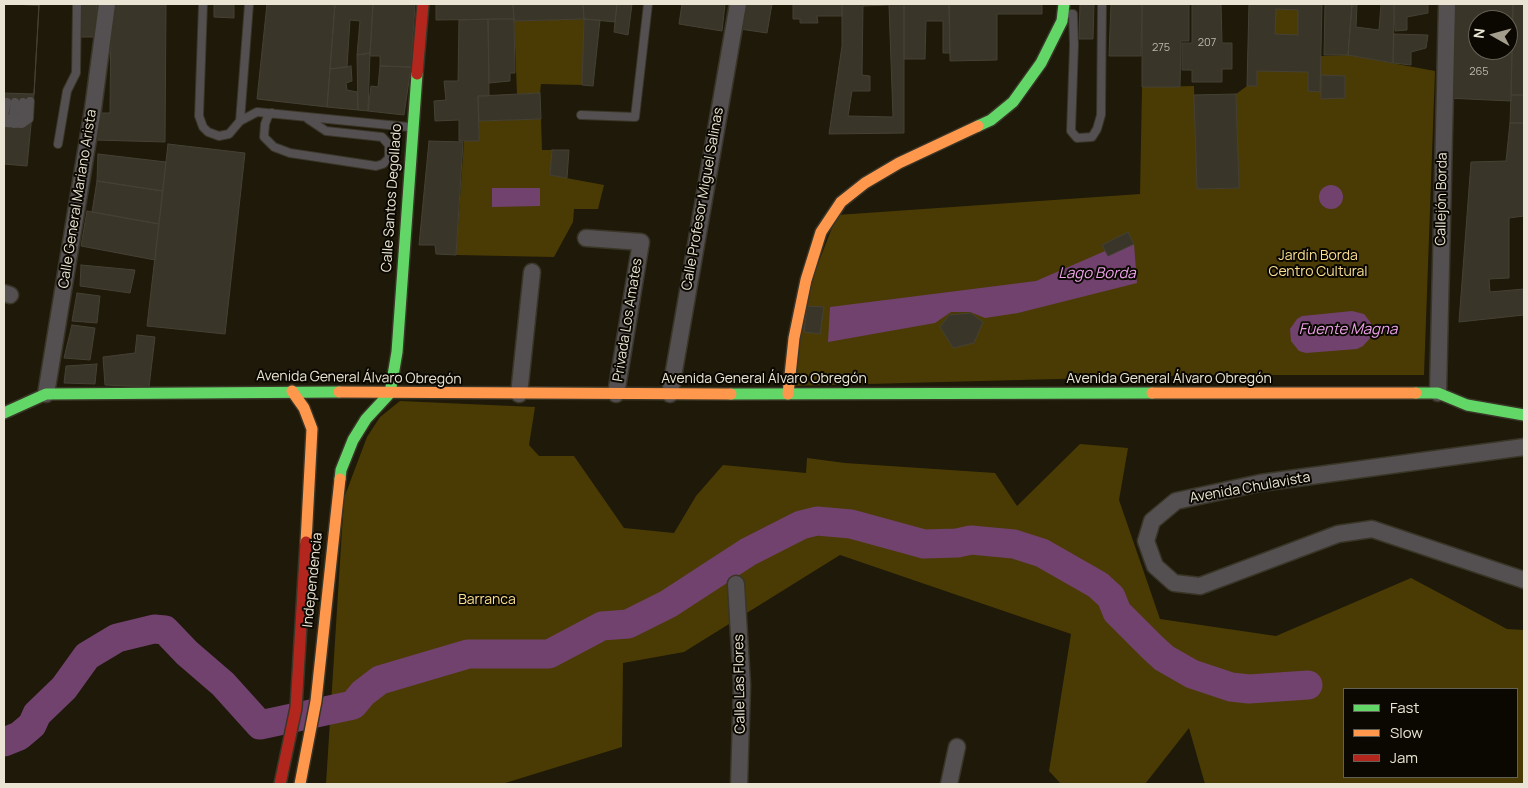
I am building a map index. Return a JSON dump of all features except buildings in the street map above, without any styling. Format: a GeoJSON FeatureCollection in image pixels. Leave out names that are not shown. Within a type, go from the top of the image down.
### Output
{"type":"FeatureCollection","features":[{"type":"Feature","properties":{"kind":"street","name":"Calle General Mariano Arista"},"geometry":{"type":"LineString","coordinates":[[46,394],[96,109],[107,4]]}},
{"type":"Feature","properties":{"kind":"street","name":"Calle Santos Degollado"},"geometry":{"type":"LineString","coordinates":[[390,394],[397,352],[411,128],[423,4]]}},
{"type":"Feature","properties":{"kind":"street","name":"Calle Profesor Miguel Salinas"},"geometry":{"type":"LineString","coordinates":[[670,394],[738,4]]}},
{"type":"Feature","properties":{"kind":"street","name":"Callejón Borda"},"geometry":{"type":"LineString","coordinates":[[1438,393],[1447,4]]}},
{"type":"Feature","properties":{"kind":"street"},"geometry":{"type":"LineString","coordinates":[[788,394],[794,338],[806,280],[821,232],[841,202],[865,183],[899,163],[962,135],[991,120],[1006,108],[1013,102],[1041,63],[1067,10]]}},
{"type":"Feature","properties":{"kind":"street","name":"Privada Los Amates"},"geometry":{"type":"LineString","coordinates":[[586,238],[641,242],[616,394]]}},
{"type":"Feature","properties":{"kind":"street"},"geometry":{"type":"LineString","coordinates":[[519,394],[532,272]]}},
{"type":"Feature","properties":{"kind":"street","name":"Avenida General Álvaro Obregón"},"geometry":{"type":"LineString","coordinates":[[4,413],[46,394],[292,391],[390,394],[1438,393],[1467,405],[1524,415]]}},
{"type":"Feature","properties":{"kind":"street","name":"Independencia"},"geometry":{"type":"LineString","coordinates":[[280,784],[296,708],[308,541],[312,429],[304,408],[292,391]]}},
{"type":"Feature","properties":{"kind":"street","name":"Independencia"},"geometry":{"type":"LineString","coordinates":[[300,784],[316,701],[331,544],[341,470],[361,426],[390,394]]}},
{"type":"Feature","properties":{"kind":"street","name":"Avenida Chulavista"},"geometry":{"type":"LineString","coordinates":[[1524,448],[1260,483],[1176,501],[1152,521],[1146,541],[1154,566],[1174,583],[1200,586],[1338,534],[1372,528],[1524,580]]}},
{"type":"Feature","properties":{"kind":"street","name":"Calle Las Flores"},"geometry":{"type":"LineString","coordinates":[[736,584],[742,685],[739,784]]}},
{"type":"Feature","properties":{"kind":"street"},"geometry":{"type":"LineString","coordinates":[[949,784],[957,748]]}},
{"type":"Feature","properties":{"kind":"lane"},"geometry":{"type":"LineString","coordinates":[[58,144],[67,91],[76,73],[77,4]]}},
{"type":"Feature","properties":{"kind":"lane"},"geometry":{"type":"LineString","coordinates":[[204,4],[200,122],[208,132],[219,136],[229,134],[240,121],[257,112],[308,119],[411,128]]}},
{"type":"Feature","properties":{"kind":"lane"},"geometry":{"type":"LineString","coordinates":[[240,121],[249,4]]}},
{"type":"Feature","properties":{"kind":"lane"},"geometry":{"type":"LineString","coordinates":[[581,115],[635,117],[648,4]]}},
{"type":"Feature","properties":{"kind":"lane"},"geometry":{"type":"LineString","coordinates":[[1074,4],[1067,10],[1071,131],[1076,138],[1092,138],[1101,115],[1102,4]]}},
{"type":"Feature","properties":{"kind":"lane"},"geometry":{"type":"LineString","coordinates":[[19,102],[29,119],[22,124],[7,122],[13,116],[19,102]]}},
{"type":"Feature","properties":{"kind":"lane"},"geometry":{"type":"LineString","coordinates":[[272,113],[264,124],[264,137],[274,147],[290,153],[376,166],[383,164],[388,158],[389,144],[382,137],[326,130],[308,119]]}},
{"type":"Feature","properties":{"kind":"green space","name":"Jardín Borda Centro Cultural"},"geometry":{"type":"Polygon","coordinates":[[[1249,4],[1322,4],[1321,56],[1348,55],[1435,71],[1424,375],[1210,375],[791,386],[805,297],[837,215],[1140,194],[1142,87],[1194,86],[1197,189],[1239,188],[1236,94],[1247,86],[1249,4]]]}},
{"type":"Feature","properties":{"kind":"green space"},"geometry":{"type":"Polygon","coordinates":[[[584,19],[582,85],[541,84],[540,93],[517,94],[514,21],[584,19]]]}},
{"type":"Feature","properties":{"kind":"green space"},"geometry":{"type":"Polygon","coordinates":[[[541,119],[542,150],[552,150],[550,175],[604,185],[598,209],[574,209],[573,222],[554,257],[456,255],[464,141],[479,141],[479,121],[541,119]]]}},
{"type":"Feature","properties":{"kind":"green space","name":"Barranca"},"geometry":{"type":"Polygon","coordinates":[[[400,401],[535,407],[529,445],[539,456],[574,456],[624,528],[674,533],[696,496],[723,465],[806,473],[807,458],[845,463],[995,473],[1017,506],[1080,444],[1128,448],[1119,500],[1160,619],[1276,636],[1411,578],[1507,629],[1524,630],[1524,784],[1205,784],[1189,728],[1145,784],[1061,784],[1049,771],[1071,634],[840,555],[684,652],[623,663],[622,747],[502,784],[326,784],[344,498],[367,437],[380,417],[400,401]]]}},
{"type":"Feature","properties":{"kind":"water"},"geometry":{"type":"Polygon","coordinates":[[[1331,185],[1336,186],[1342,192],[1342,202],[1336,208],[1331,209],[1326,208],[1320,202],[1319,197],[1320,192],[1326,186],[1331,185]]]}},
{"type":"Feature","properties":{"kind":"water"},"geometry":{"type":"Polygon","coordinates":[[[492,188],[540,188],[540,206],[492,207],[492,188]]]}},
{"type":"Feature","properties":{"kind":"water","name":"Lago Borda"},"geometry":{"type":"Polygon","coordinates":[[[1134,244],[1137,283],[1018,313],[985,318],[970,312],[951,312],[935,323],[828,342],[830,307],[1036,281],[1105,251],[1108,256],[1134,244]]]}},
{"type":"Feature","properties":{"kind":"water","name":"Fuente Magna"},"geometry":{"type":"Polygon","coordinates":[[[1352,311],[1364,314],[1371,323],[1372,336],[1363,346],[1357,349],[1306,353],[1299,351],[1291,341],[1290,329],[1297,319],[1302,316],[1352,311]]]}},
{"type":"Feature","properties":{"kind":"waterway"},"geometry":{"type":"LineString","coordinates":[[4,742],[19,736],[32,725],[37,714],[64,688],[87,656],[117,638],[154,629],[165,630],[187,653],[223,684],[260,725],[353,705],[363,693],[380,680],[468,654],[549,654],[602,626],[628,624],[668,604],[748,552],[801,525],[817,521],[851,524],[924,544],[957,543],[971,540],[1014,544],[1042,553],[1098,585],[1111,597],[1117,612],[1152,647],[1164,658],[1192,674],[1231,687],[1249,689],[1308,685]]}},
{"type":"Feature","properties":{"kind":"traffic: fast"},"geometry":{"type":"LineString","coordinates":[[978,126],[991,120],[1013,102],[1041,63],[1062,21],[1064,4]]}},
{"type":"Feature","properties":{"kind":"traffic: fast"},"geometry":{"type":"LineString","coordinates":[[340,479],[341,470],[353,440],[366,419],[390,393],[397,352],[417,74]]}},
{"type":"Feature","properties":{"kind":"traffic: fast"},"geometry":{"type":"LineString","coordinates":[[4,413],[46,394],[339,392]]}},
{"type":"Feature","properties":{"kind":"traffic: fast"},"geometry":{"type":"LineString","coordinates":[[731,394],[1152,393]]}},
{"type":"Feature","properties":{"kind":"traffic: fast"},"geometry":{"type":"LineString","coordinates":[[1416,393],[1438,393],[1467,405],[1524,415]]}},
{"type":"Feature","properties":{"kind":"traffic: slow"},"geometry":{"type":"LineString","coordinates":[[788,394],[794,338],[806,280],[821,232],[841,202],[865,183],[899,163],[978,126]]}},
{"type":"Feature","properties":{"kind":"traffic: slow"},"geometry":{"type":"LineString","coordinates":[[292,391],[304,408],[312,429],[306,542]]}},
{"type":"Feature","properties":{"kind":"traffic: slow"},"geometry":{"type":"LineString","coordinates":[[339,392],[731,394]]}},
{"type":"Feature","properties":{"kind":"traffic: slow"},"geometry":{"type":"LineString","coordinates":[[1152,393],[1416,393]]}},
{"type":"Feature","properties":{"kind":"traffic: slow"},"geometry":{"type":"LineString","coordinates":[[300,784],[316,701],[340,479]]}},
{"type":"Feature","properties":{"kind":"traffic: jam"},"geometry":{"type":"LineString","coordinates":[[417,74],[423,4]]}},
{"type":"Feature","properties":{"kind":"traffic: jam"},"geometry":{"type":"LineString","coordinates":[[280,784],[296,708],[306,542]]}}]}
